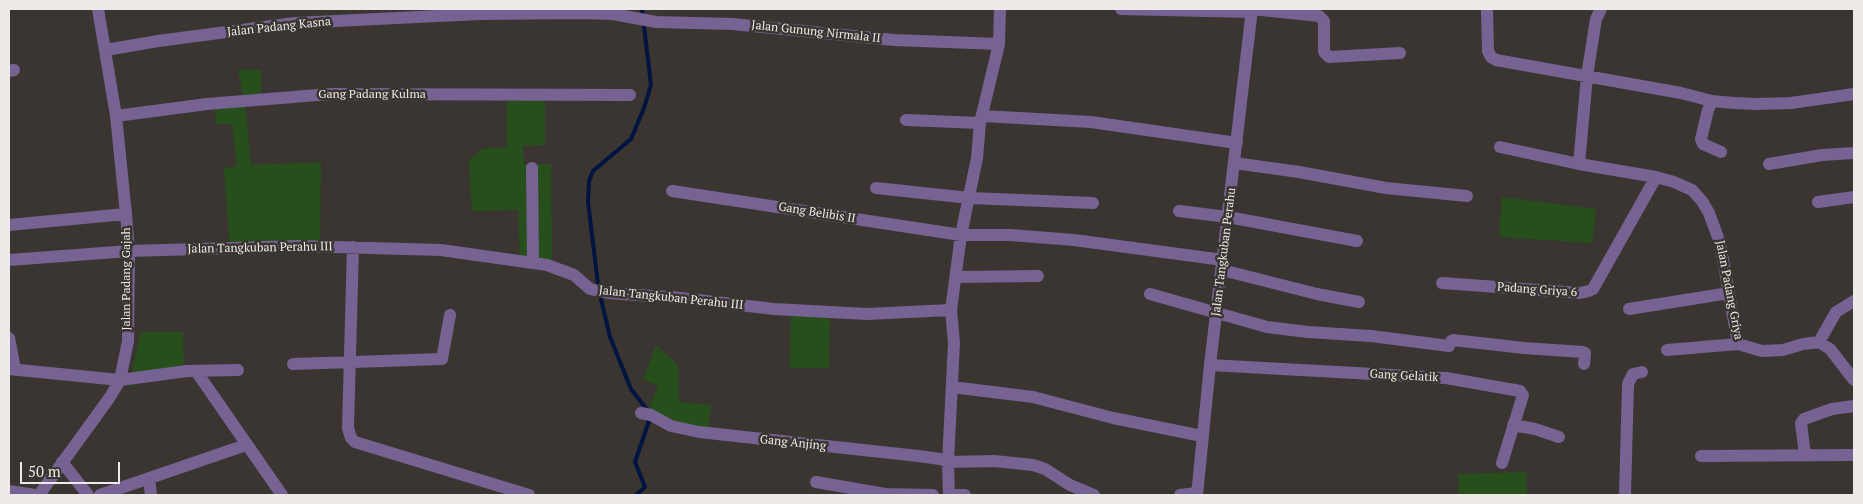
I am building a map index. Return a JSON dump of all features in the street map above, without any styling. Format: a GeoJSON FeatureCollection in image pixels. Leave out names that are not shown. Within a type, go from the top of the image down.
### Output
{"type":"FeatureCollection","features":[{"type":"Feature","properties":{"kind":"street","name":"Jalan Padang Gajah"},"geometry":{"type":"LineString","coordinates":[[39,495],[110,398],[120,380],[128,341],[129,251],[126,214],[116,116],[98,9]]}},
{"type":"Feature","properties":{"kind":"street"},"geometry":{"type":"LineString","coordinates":[[949,495],[948,462],[954,343],[951,310],[961,235],[970,198],[982,120],[998,44],[1000,9]]}},
{"type":"Feature","properties":{"kind":"street"},"geometry":{"type":"LineString","coordinates":[[1121,9],[1252,10],[1320,16],[1324,20],[1324,52],[1329,56],[1400,53]]}},
{"type":"Feature","properties":{"kind":"street"},"geometry":{"type":"LineString","coordinates":[[1487,9],[1488,51],[1491,57],[1496,60],[1681,93],[1712,101],[1766,104],[1854,94]]}},
{"type":"Feature","properties":{"kind":"street"},"geometry":{"type":"LineString","coordinates":[[1578,164],[1587,76],[1596,19],[1601,9]]}},
{"type":"Feature","properties":{"kind":"street","name":"Jalan Tangkuban Perahu"},"geometry":{"type":"LineString","coordinates":[[1197,494],[1210,365],[1252,10]]}},
{"type":"Feature","properties":{"kind":"street","name":"Jalan Padang Kasna"},"geometry":{"type":"LineString","coordinates":[[106,50],[353,14],[580,13],[613,14],[634,18]]}},
{"type":"Feature","properties":{"kind":"street","name":"Jalan Gunung Nirmala II"},"geometry":{"type":"LineString","coordinates":[[634,18],[656,22],[732,24],[894,40],[998,44]]}},
{"type":"Feature","properties":{"kind":"street","name":"Gang Padang Kulma"},"geometry":{"type":"LineString","coordinates":[[116,116],[207,104],[330,94],[630,95]]}},
{"type":"Feature","properties":{"kind":"street"},"geometry":{"type":"LineString","coordinates":[[1712,101],[1708,110],[1702,139],[1703,144],[1721,152]]}},
{"type":"Feature","properties":{"kind":"street"},"geometry":{"type":"LineString","coordinates":[[906,120],[1092,122],[1237,143]]}},
{"type":"Feature","properties":{"kind":"street","name":"Jalan Padang Griya"},"geometry":{"type":"LineString","coordinates":[[1500,147],[1578,164],[1656,177],[1692,190],[1702,201],[1718,234],[1738,344],[1762,351],[1783,350],[1803,344],[1819,342]]}},
{"type":"Feature","properties":{"kind":"street"},"geometry":{"type":"LineString","coordinates":[[1769,164],[1822,155],[1854,153]]}},
{"type":"Feature","properties":{"kind":"street"},"geometry":{"type":"LineString","coordinates":[[1234,163],[1299,172],[1386,188],[1467,196]]}},
{"type":"Feature","properties":{"kind":"street"},"geometry":{"type":"LineString","coordinates":[[532,168],[533,262]]}},
{"type":"Feature","properties":{"kind":"street","name":"Padang Griya 6"},"geometry":{"type":"LineString","coordinates":[[1442,283],[1580,293],[1589,291],[1593,289],[1656,177]]}},
{"type":"Feature","properties":{"kind":"street"},"geometry":{"type":"LineString","coordinates":[[876,188],[970,198],[1093,203]]}},
{"type":"Feature","properties":{"kind":"street","name":"Gang Belibis II"},"geometry":{"type":"LineString","coordinates":[[672,191],[961,235],[1010,235],[1074,240],[1223,265],[1317,294],[1359,302]]}},
{"type":"Feature","properties":{"kind":"street"},"geometry":{"type":"LineString","coordinates":[[1818,202],[1854,197]]}},
{"type":"Feature","properties":{"kind":"street"},"geometry":{"type":"LineString","coordinates":[[1179,212],[1228,217],[1357,241]]}},
{"type":"Feature","properties":{"kind":"street"},"geometry":{"type":"LineString","coordinates":[[9,225],[126,214]]}},
{"type":"Feature","properties":{"kind":"street","name":"Jalan Tangkuban Perahu III"},"geometry":{"type":"LineString","coordinates":[[9,260],[129,251],[299,246],[441,250],[547,265],[574,275],[590,289],[609,293],[681,298],[783,310],[867,314],[951,310]]}},
{"type":"Feature","properties":{"kind":"street"},"geometry":{"type":"LineString","coordinates":[[353,247],[348,428],[351,438],[355,442],[530,495]]}},
{"type":"Feature","properties":{"kind":"street"},"geometry":{"type":"LineString","coordinates":[[956,277],[1038,276]]}},
{"type":"Feature","properties":{"kind":"street"},"geometry":{"type":"LineString","coordinates":[[1629,309],[1729,293]]}},
{"type":"Feature","properties":{"kind":"street"},"geometry":{"type":"LineString","coordinates":[[1150,294],[1267,327],[1372,336],[1450,346],[1452,340],[1583,352],[1585,354],[1584,364]]}},
{"type":"Feature","properties":{"kind":"street"},"geometry":{"type":"LineString","coordinates":[[1854,301],[1836,312],[1819,342],[1830,349],[1854,380]]}},
{"type":"Feature","properties":{"kind":"street"},"geometry":{"type":"LineString","coordinates":[[293,364],[442,359],[450,316]]}},
{"type":"Feature","properties":{"kind":"street"},"geometry":{"type":"LineString","coordinates":[[9,338],[12,369],[120,380],[187,370],[238,370]]}},
{"type":"Feature","properties":{"kind":"street"},"geometry":{"type":"LineString","coordinates":[[1667,350],[1738,344]]}},
{"type":"Feature","properties":{"kind":"street","name":"Gang Gelatik"},"geometry":{"type":"LineString","coordinates":[[1210,365],[1446,378],[1520,391],[1522,395],[1502,463]]}},
{"type":"Feature","properties":{"kind":"street"},"geometry":{"type":"LineString","coordinates":[[196,371],[282,495]]}},
{"type":"Feature","properties":{"kind":"street"},"geometry":{"type":"LineString","coordinates":[[1625,495],[1628,384],[1633,374],[1642,372]]}},
{"type":"Feature","properties":{"kind":"street"},"geometry":{"type":"LineString","coordinates":[[952,388],[1033,397],[1112,418],[1202,436]]}},
{"type":"Feature","properties":{"kind":"street"},"geometry":{"type":"LineString","coordinates":[[1805,455],[1801,423],[1804,419],[1824,412],[1854,406]]}},
{"type":"Feature","properties":{"kind":"street","name":"Gang Anjing"},"geometry":{"type":"LineString","coordinates":[[641,413],[651,415],[671,426],[699,432],[918,456],[948,462],[994,461],[1032,465],[1045,469],[1070,484],[1094,495]]}},
{"type":"Feature","properties":{"kind":"street"},"geometry":{"type":"LineString","coordinates":[[1513,425],[1535,429],[1559,437]]}},
{"type":"Feature","properties":{"kind":"street"},"geometry":{"type":"LineString","coordinates":[[100,495],[246,444]]}},
{"type":"Feature","properties":{"kind":"street"},"geometry":{"type":"LineString","coordinates":[[1701,456],[1854,455]]}},
{"type":"Feature","properties":{"kind":"street"},"geometry":{"type":"LineString","coordinates":[[62,462],[88,495]]}},
{"type":"Feature","properties":{"kind":"street"},"geometry":{"type":"LineString","coordinates":[[149,478],[151,495]]}},
{"type":"Feature","properties":{"kind":"street"},"geometry":{"type":"LineString","coordinates":[[816,482],[884,494],[933,495]]}},
{"type":"Feature","properties":{"kind":"street"},"geometry":{"type":"LineString","coordinates":[[9,491],[35,495]]}},
{"type":"Feature","properties":{"kind":"street"},"geometry":{"type":"LineString","coordinates":[[1180,495],[1197,494]]}},
{"type":"Feature","properties":{"kind":"street"},"geometry":{"type":"LineString","coordinates":[[953,495],[965,495]]}},
{"type":"Feature","properties":{"kind":"green space"},"geometry":{"type":"Polygon","coordinates":[[[238,70],[261,70],[261,103],[245,104],[238,70]]]}},
{"type":"Feature","properties":{"kind":"green space"},"geometry":{"type":"Polygon","coordinates":[[[545,99],[545,145],[523,146],[524,164],[551,164],[552,262],[520,259],[518,210],[472,211],[469,160],[483,149],[507,147],[507,101],[545,99]]]}},
{"type":"Feature","properties":{"kind":"green space"},"geometry":{"type":"Polygon","coordinates":[[[245,104],[251,165],[321,162],[320,247],[230,249],[224,168],[237,166],[232,124],[216,124],[215,109],[245,104]]]}},
{"type":"Feature","properties":{"kind":"green space"},"geometry":{"type":"Polygon","coordinates":[[[1502,197],[1596,209],[1592,243],[1499,237],[1502,197]]]}},
{"type":"Feature","properties":{"kind":"green space"},"geometry":{"type":"Polygon","coordinates":[[[791,314],[830,317],[829,368],[790,368],[791,314]]]}},
{"type":"Feature","properties":{"kind":"green space"},"geometry":{"type":"Polygon","coordinates":[[[141,332],[183,332],[184,375],[139,383],[130,387],[141,332]]]}},
{"type":"Feature","properties":{"kind":"green space"},"geometry":{"type":"Polygon","coordinates":[[[656,345],[678,365],[679,402],[711,405],[708,432],[647,416],[658,385],[643,380],[656,345]]]}},
{"type":"Feature","properties":{"kind":"green space"},"geometry":{"type":"Polygon","coordinates":[[[1526,472],[1527,495],[1458,495],[1459,474],[1526,472]]]}},
{"type":"Feature","properties":{"kind":"waterway"},"geometry":{"type":"LineString","coordinates":[[598,284],[588,202],[589,181],[593,171],[631,139],[644,108],[651,85],[642,9]]}},
{"type":"Feature","properties":{"kind":"waterway"},"geometry":{"type":"LineString","coordinates":[[601,299],[610,337],[631,389],[648,411]]}},
{"type":"Feature","properties":{"kind":"waterway"},"geometry":{"type":"LineString","coordinates":[[636,495],[645,487],[635,462],[650,418]]}}]}
